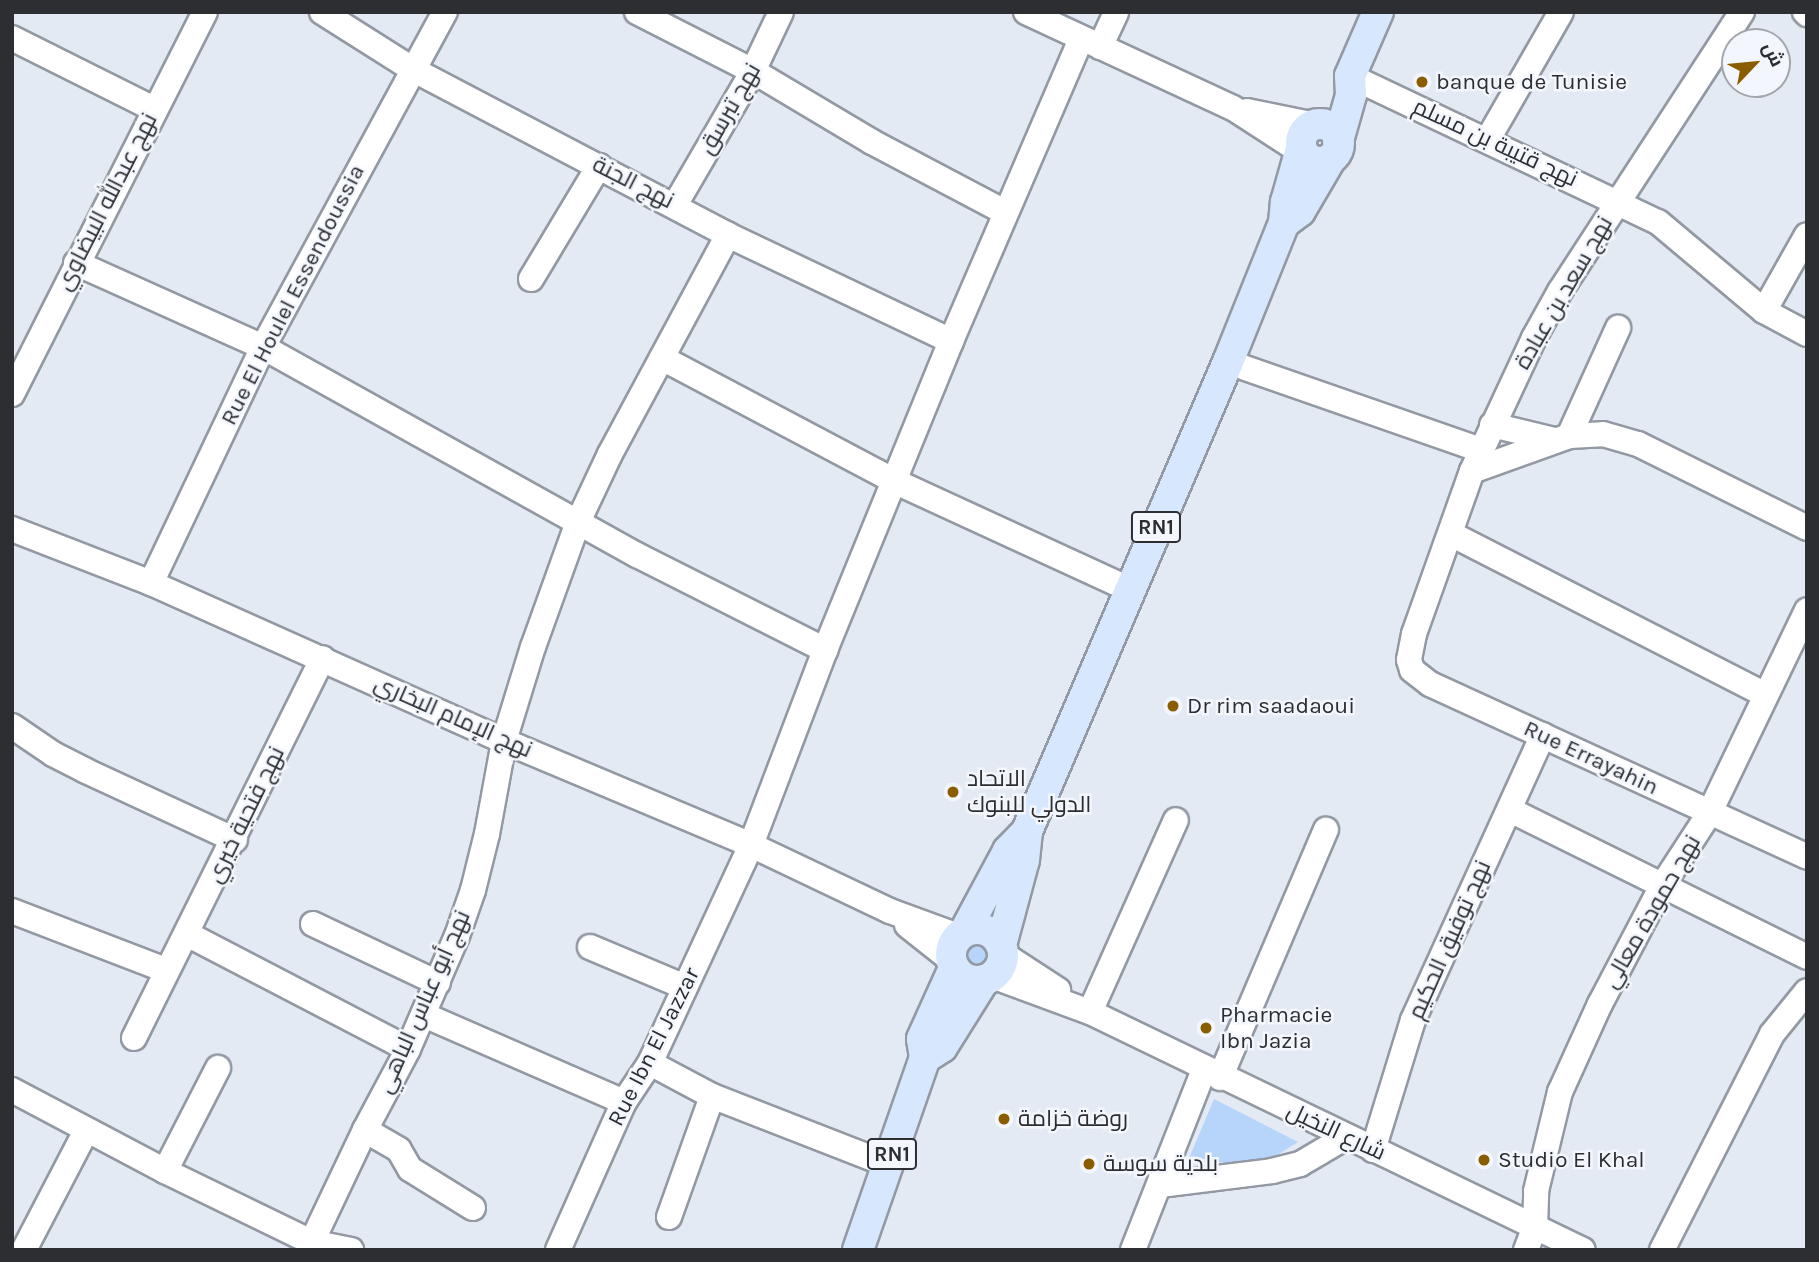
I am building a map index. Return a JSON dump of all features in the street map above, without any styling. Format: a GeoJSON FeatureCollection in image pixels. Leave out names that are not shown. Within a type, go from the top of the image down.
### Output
{"type":"FeatureCollection","features":[{"type":"Feature","properties":{"kind":"main road","name":"RN1"},"geometry":{"type":"LineString","coordinates":[[925,1058],[942,1047],[995,964],[1024,860],[1027,831],[1228,362],[1284,223],[1300,211],[1315,146],[1336,89],[1350,76],[1378,12]]}},
{"type":"Feature","properties":{"kind":"main road","name":"RN1"},"geometry":{"type":"LineString","coordinates":[[858,1250],[925,1058],[922,1040],[957,949],[1008,851],[1027,831]]}},
{"type":"Feature","properties":{"kind":"main road"},"geometry":{"type":"LineString","coordinates":[[973,929],[990,932],[995,964],[967,979],[957,949],[973,929]]}},
{"type":"Feature","properties":{"kind":"street","name":"نهج عبدالله البيضاوي"},"geometry":{"type":"LineString","coordinates":[[12,394],[76,262],[205,12]]}},
{"type":"Feature","properties":{"kind":"street","name":"نهج الجنة"},"geometry":{"type":"LineString","coordinates":[[322,12],[412,69],[676,205],[728,235],[951,341]]}},
{"type":"Feature","properties":{"kind":"street","name":"Rue El Houlel Essendoussia"},"geometry":{"type":"LineString","coordinates":[[151,583],[263,347],[445,12]]}},
{"type":"Feature","properties":{"kind":"street"},"geometry":{"type":"LineString","coordinates":[[637,12],[753,71],[872,142],[1005,212]]}},
{"type":"Feature","properties":{"kind":"street","name":"نهج تبرسق"},"geometry":{"type":"LineString","coordinates":[[676,205],[753,71],[781,12]]}},
{"type":"Feature","properties":{"kind":"street"},"geometry":{"type":"LineString","coordinates":[[1026,12],[1315,146]]}},
{"type":"Feature","properties":{"kind":"street","name":"Rue Ibn El Jazzar"},"geometry":{"type":"LineString","coordinates":[[558,1250],[624,1102],[650,1063],[751,845],[825,650],[1005,212],[1091,43],[1116,12]]}},
{"type":"Feature","properties":{"kind":"street"},"geometry":{"type":"LineString","coordinates":[[1488,139],[1562,12]]}},
{"type":"Feature","properties":{"kind":"street","name":"نهج سعد بن عبادة"},"geometry":{"type":"LineString","coordinates":[[1414,634],[1477,460],[1548,311],[1735,15]]}},
{"type":"Feature","properties":{"kind":"street"},"geometry":{"type":"LineString","coordinates":[[12,38],[154,109]]}},
{"type":"Feature","properties":{"kind":"street","name":"نهج قتيبة بن مسلم"},"geometry":{"type":"LineString","coordinates":[[1350,76],[1619,201],[1658,222],[1764,311],[1807,334]]}},
{"type":"Feature","properties":{"kind":"street"},"geometry":{"type":"LineString","coordinates":[[531,279],[599,166]]}},
{"type":"Feature","properties":{"kind":"street","name":"نهج أبو عباس الباهي"},"geometry":{"type":"LineString","coordinates":[[309,1246],[408,1049],[438,983],[473,890],[504,741],[533,647],[578,522],[610,454],[728,235]]}},
{"type":"Feature","properties":{"kind":"street"},"geometry":{"type":"LineString","coordinates":[[1764,311],[1807,235]]}},
{"type":"Feature","properties":{"kind":"street"},"geometry":{"type":"LineString","coordinates":[[76,262],[263,347],[578,522],[825,650]]}},
{"type":"Feature","properties":{"kind":"street"},"geometry":{"type":"LineString","coordinates":[[1562,438],[1618,328]]}},
{"type":"Feature","properties":{"kind":"street"},"geometry":{"type":"LineString","coordinates":[[662,359],[894,481],[1129,589]]}},
{"type":"Feature","properties":{"kind":"street"},"geometry":{"type":"LineString","coordinates":[[1228,362],[1477,460],[1562,438],[1603,434],[1638,444],[1807,528]]}},
{"type":"Feature","properties":{"kind":"street"},"geometry":{"type":"LineString","coordinates":[[1492,425],[1562,438]]}},
{"type":"Feature","properties":{"kind":"street","name":"نهج الإمام البخاري"},"geometry":{"type":"LineString","coordinates":[[12,529],[151,583],[504,741],[751,845],[890,911],[957,949]]}},
{"type":"Feature","properties":{"kind":"street"},"geometry":{"type":"LineString","coordinates":[[1451,534],[1763,694]]}},
{"type":"Feature","properties":{"kind":"street","name":"نهج حمودة معالي"},"geometry":{"type":"LineString","coordinates":[[1530,1238],[1536,1191],[1551,1120],[1560,1092],[1600,1004],[1662,886],[1709,814],[1763,694],[1807,610]]}},
{"type":"Feature","properties":{"kind":"street","name":"Rue Errayahin"},"geometry":{"type":"LineString","coordinates":[[1414,634],[1409,660],[1419,676],[1430,684],[1807,857]]}},
{"type":"Feature","properties":{"kind":"street","name":"نهج فتحية خيري"},"geometry":{"type":"LineString","coordinates":[[134,1038],[323,658]]}},
{"type":"Feature","properties":{"kind":"street"},"geometry":{"type":"LineString","coordinates":[[12,726],[53,754],[86,771],[234,840]]}},
{"type":"Feature","properties":{"kind":"street","name":"نهج توفيق الحكيم"},"geometry":{"type":"LineString","coordinates":[[1373,1150],[1413,1020],[1448,937],[1543,735]]}},
{"type":"Feature","properties":{"kind":"street"},"geometry":{"type":"LineString","coordinates":[[1510,810],[1807,957]]}},
{"type":"Feature","properties":{"kind":"street"},"geometry":{"type":"LineString","coordinates":[[1090,1012],[1176,820]]}},
{"type":"Feature","properties":{"kind":"street"},"geometry":{"type":"LineString","coordinates":[[1133,1250],[1160,1185],[1326,830]]}},
{"type":"Feature","properties":{"kind":"street"},"geometry":{"type":"LineString","coordinates":[[12,911],[166,970]]}},
{"type":"Feature","properties":{"kind":"street"},"geometry":{"type":"LineString","coordinates":[[313,924],[438,983]]}},
{"type":"Feature","properties":{"kind":"street"},"geometry":{"type":"LineString","coordinates":[[187,934],[408,1049]]}},
{"type":"Feature","properties":{"kind":"street"},"geometry":{"type":"LineString","coordinates":[[590,947],[685,988]]}},
{"type":"Feature","properties":{"kind":"street","name":"شارع النخيل"},"geometry":{"type":"LineString","coordinates":[[995,964],[1212,1074],[1373,1150],[1530,1238],[1583,1250]]}},
{"type":"Feature","properties":{"kind":"street"},"geometry":{"type":"LineString","coordinates":[[1662,1250],[1772,1034],[1807,992]]}},
{"type":"Feature","properties":{"kind":"street"},"geometry":{"type":"LineString","coordinates":[[424,1014],[624,1102]]}},
{"type":"Feature","properties":{"kind":"street"},"geometry":{"type":"LineString","coordinates":[[650,1063],[712,1096],[889,1165]]}},
{"type":"Feature","properties":{"kind":"street"},"geometry":{"type":"LineString","coordinates":[[165,1171],[218,1068]]}},
{"type":"Feature","properties":{"kind":"street"},"geometry":{"type":"LineString","coordinates":[[12,1090],[309,1246],[351,1250]]}},
{"type":"Feature","properties":{"kind":"street"},"geometry":{"type":"LineString","coordinates":[[669,1217],[712,1096]]}},
{"type":"Feature","properties":{"kind":"street"},"geometry":{"type":"LineString","coordinates":[[365,1130],[399,1150],[410,1169],[473,1208]]}},
{"type":"Feature","properties":{"kind":"street"},"geometry":{"type":"LineString","coordinates":[[24,1250],[86,1131]]}},
{"type":"Feature","properties":{"kind":"street"},"geometry":{"type":"LineString","coordinates":[[1160,1185],[1272,1171],[1300,1164],[1346,1137]]}},
{"type":"Feature","properties":{"kind":"shaded area"},"geometry":{"type":"Polygon","coordinates":[[[975,943],[984,947],[988,956],[984,965],[975,969],[966,965],[962,956],[966,947],[975,943]]]}},
{"type":"Feature","properties":{"kind":"shaded area"},"geometry":{"type":"Polygon","coordinates":[[[1214,1099],[1298,1142],[1266,1162],[1234,1165],[1190,1156],[1214,1099]]]}},
{"type":"Feature","properties":{"kind":"place","name":"banque de Tunisie"},"geometry":{"type":"Point","coordinates":[1422,82]}},
{"type":"Feature","properties":{"kind":"place","name":"Dr rim saadaoui"},"geometry":{"type":"Point","coordinates":[1173,706]}},
{"type":"Feature","properties":{"kind":"place","name":"الاتحاد الدولي للبنوك"},"geometry":{"type":"Point","coordinates":[953,792]}},
{"type":"Feature","properties":{"kind":"place","name":"Pharmacie Ibn Jazia"},"geometry":{"type":"Point","coordinates":[1206,1028]}},
{"type":"Feature","properties":{"kind":"place","name":"روضة خزامة"},"geometry":{"type":"Point","coordinates":[1004,1119]}},
{"type":"Feature","properties":{"kind":"place","name":"Studio El Khal"},"geometry":{"type":"Point","coordinates":[1484,1160]}},
{"type":"Feature","properties":{"kind":"place","name":"بلدية سوسة"},"geometry":{"type":"Point","coordinates":[1089,1164]}}]}
